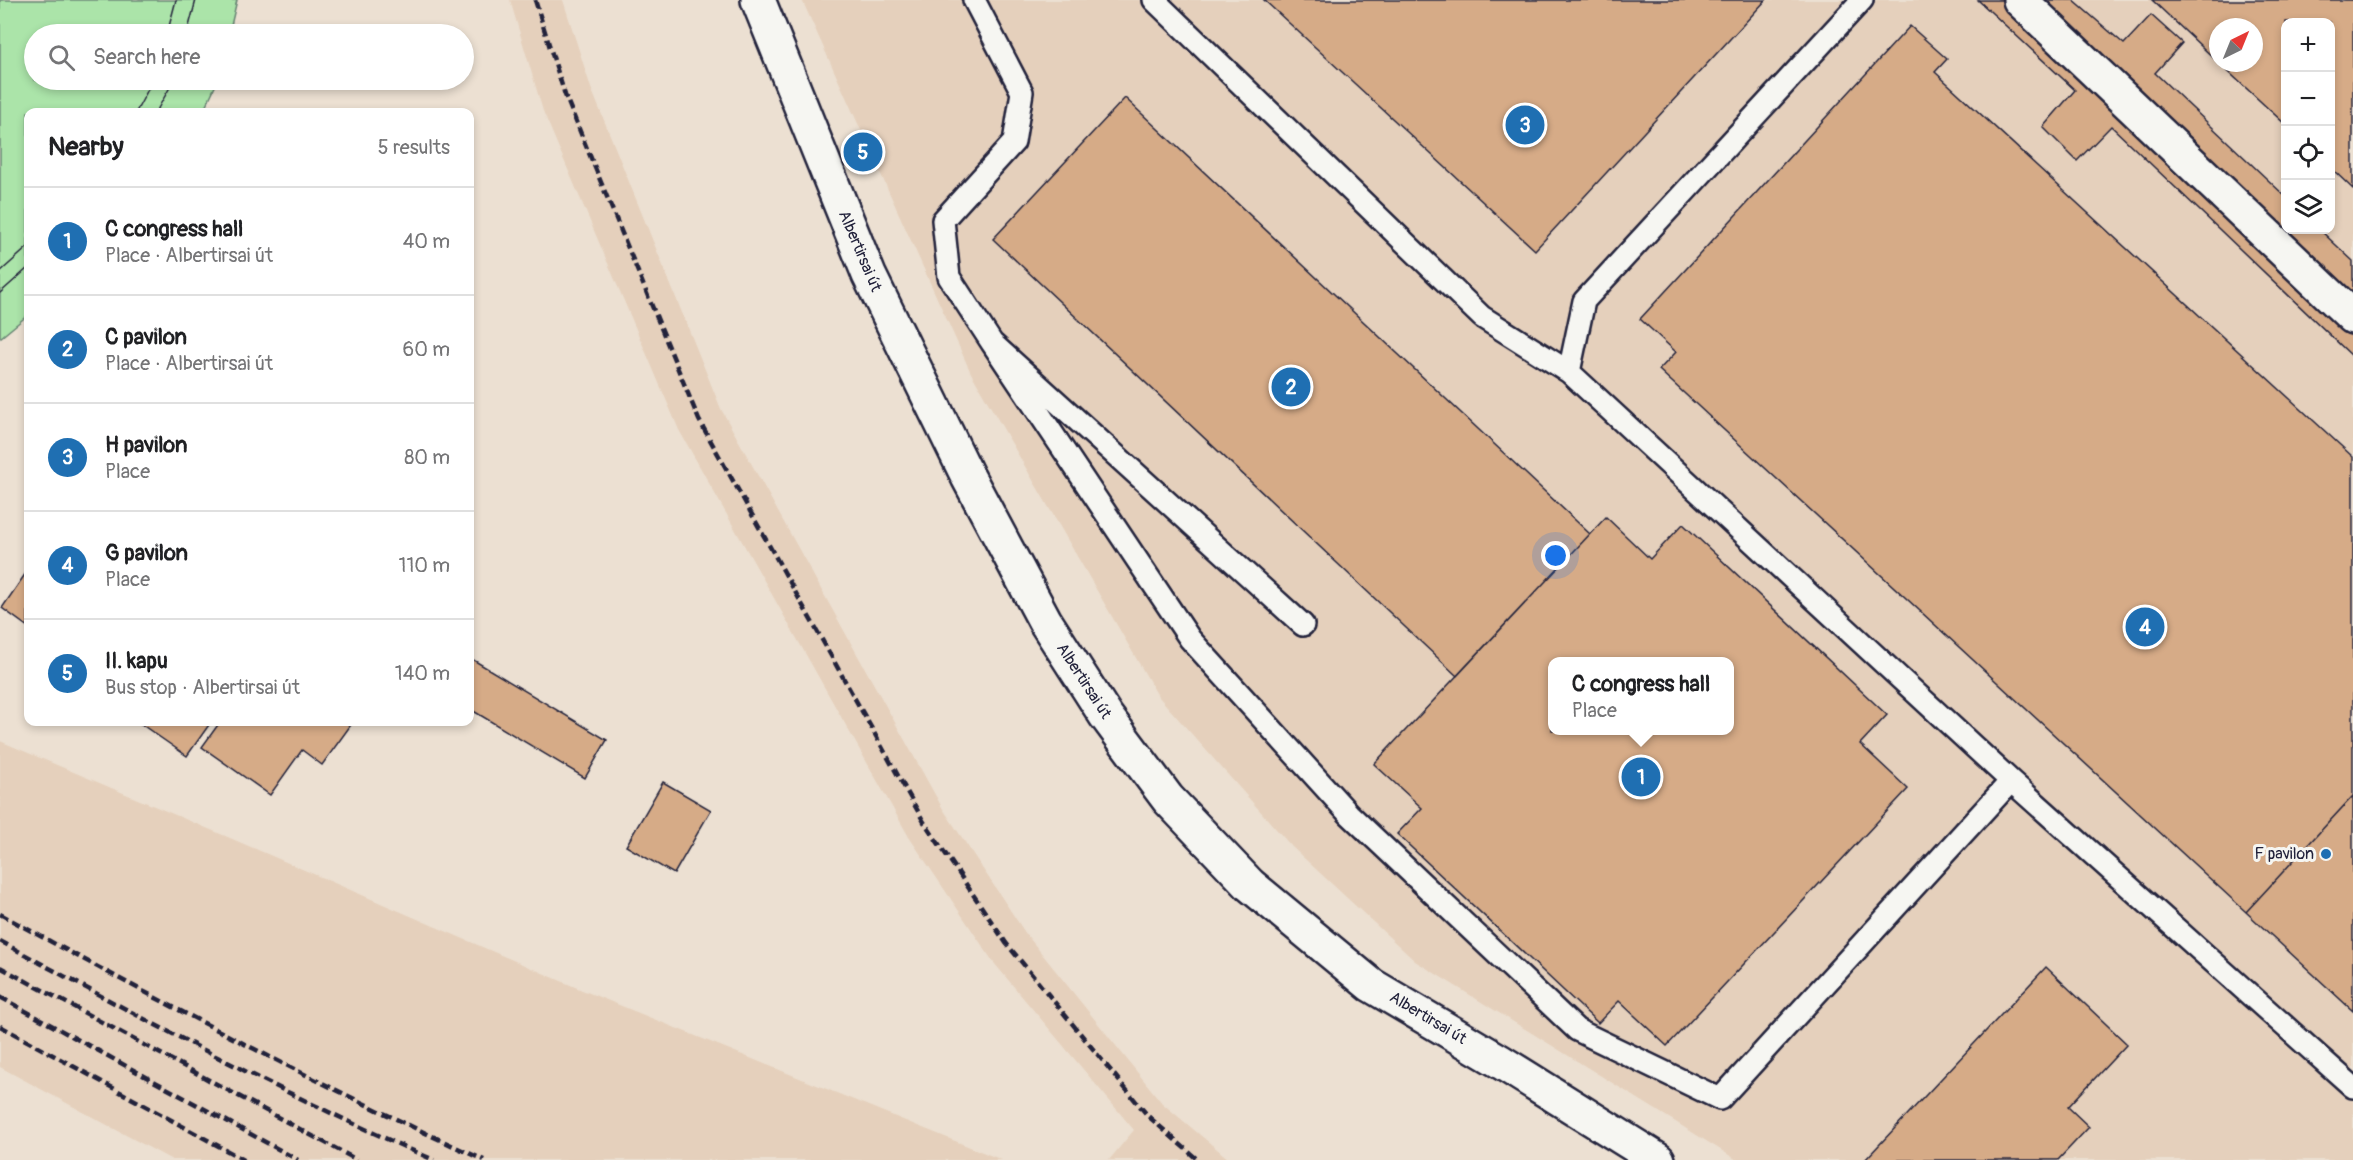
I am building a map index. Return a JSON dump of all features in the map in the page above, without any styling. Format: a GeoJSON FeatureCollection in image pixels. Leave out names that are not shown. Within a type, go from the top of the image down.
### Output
{"type":"FeatureCollection","features":[{"type":"Feature","properties":{"kind":"street","name":"Albertirsai út"},"geometry":{"type":"LineString","coordinates":[[758,0],[869,275],[968,477],[1045,621],[1106,716],[1168,799],[1250,885],[1371,984],[1658,1160]]}},
{"type":"Feature","properties":{"kind":"street"},"geometry":{"type":"LineString","coordinates":[[2020,0],[2353,317]]}},
{"type":"Feature","properties":{"kind":"lane"},"geometry":{"type":"LineString","coordinates":[[974,0],[1022,92],[1014,142],[943,220],[949,277],[1190,639],[1349,813],[1578,1030],[1720,1099],[2011,781]]}},
{"type":"Feature","properties":{"kind":"lane"},"geometry":{"type":"LineString","coordinates":[[1154,0],[1482,317],[1569,372],[2011,781],[2353,1087]]}},
{"type":"Feature","properties":{"kind":"lane"},"geometry":{"type":"LineString","coordinates":[[1569,372],[1584,301],[1862,0]]}},
{"type":"Feature","properties":{"kind":"lane"},"geometry":{"type":"LineString","coordinates":[[992,343],[1304,625]]}},
{"type":"Feature","properties":{"kind":"shaded area"},"geometry":{"type":"Polygon","coordinates":[[[510,0],[563,0],[591,88],[721,409],[943,809],[1026,934],[1162,1103],[1230,1160],[1109,1160],[1134,1130],[994,963],[909,837],[679,430],[543,111],[510,0]]]}},
{"type":"Feature","properties":{"kind":"shaded area"},"geometry":{"type":"Polygon","coordinates":[[[802,0],[2353,0],[2353,1160],[1737,1160],[1415,961],[1292,847],[1158,696],[971,373],[802,0]]]}},
{"type":"Feature","properties":{"kind":"shaded area"},"geometry":{"type":"Polygon","coordinates":[[[0,741],[582,990],[1002,1160],[172,1160],[0,1067],[0,741]]]}},
{"type":"Feature","properties":{"kind":"green space"},"geometry":{"type":"Polygon","coordinates":[[[0,0],[237,0],[231,24],[24,24],[24,90],[213,90],[205,108],[24,108],[24,318],[0,338],[0,0]]]}},
{"type":"Feature","properties":{"kind":"building"},"geometry":{"type":"Polygon","coordinates":[[[1264,0],[1766,0],[1535,250],[1264,0]]]}},
{"type":"Feature","properties":{"kind":"building"},"geometry":{"type":"Polygon","coordinates":[[[1978,0],[2073,0],[2124,44],[2151,15],[2182,43],[2155,73],[2281,192],[2281,234],[2324,234],[2353,261],[2353,357],[2111,126],[2077,161],[2043,127],[2075,90],[1978,0]]]}},
{"type":"Feature","properties":{"kind":"building"},"geometry":{"type":"Polygon","coordinates":[[[2152,0],[2353,0],[2353,189],[2335,172],[2335,18],[2281,18],[2281,120],[2229,72],[2263,72],[2263,18],[2209,18],[2209,54],[2152,0]]]}},
{"type":"Feature","properties":{"kind":"building"},"geometry":{"type":"Polygon","coordinates":[[[1910,26],[1947,59],[1935,72],[2353,457],[2353,796],[2246,912],[1659,370],[1676,352],[1640,319],[1910,26]]]}},
{"type":"Feature","properties":{"kind":"building"},"geometry":{"type":"Polygon","coordinates":[[[1125,98],[1590,534],[1457,676],[993,239],[1125,98]]]}},
{"type":"Feature","properties":{"kind":"building"},"geometry":{"type":"Polygon","coordinates":[[[1606,517],[1650,559],[1683,524],[1887,715],[1860,744],[1908,789],[1667,1046],[1619,1001],[1598,1023],[1397,834],[1422,808],[1374,764],[1606,517]]]}},
{"type":"Feature","properties":{"kind":"building"},"geometry":{"type":"Polygon","coordinates":[[[24,576],[24,624],[2,608],[24,576]]]}},
{"type":"Feature","properties":{"kind":"building"},"geometry":{"type":"Polygon","coordinates":[[[474,660],[607,740],[585,778],[474,711],[474,660]]]}},
{"type":"Feature","properties":{"kind":"building"},"geometry":{"type":"Polygon","coordinates":[[[144,726],[208,726],[187,756],[144,726]]]}},
{"type":"Feature","properties":{"kind":"building"},"geometry":{"type":"Polygon","coordinates":[[[217,726],[350,726],[322,765],[302,750],[270,795],[202,747],[217,726]]]}},
{"type":"Feature","properties":{"kind":"building"},"geometry":{"type":"Polygon","coordinates":[[[663,782],[711,810],[674,874],[626,846],[663,782]]]}},
{"type":"Feature","properties":{"kind":"building","name":"F pavilon"},"geometry":{"type":"Polygon","coordinates":[[[2353,796],[2353,1011],[2246,912],[2353,796]]]}},
{"type":"Feature","properties":{"kind":"building"},"geometry":{"type":"Polygon","coordinates":[[[2046,967],[2127,1044],[2068,1107],[2089,1127],[2058,1160],[1865,1160],[2046,967]]]}},
{"type":"Feature","properties":{"kind":"tram line"},"geometry":{"type":"LineString","coordinates":[[170,24],[176,0]]}},
{"type":"Feature","properties":{"kind":"tram line"},"geometry":{"type":"LineString","coordinates":[[190,24],[196,0]]}},
{"type":"Feature","properties":{"kind":"tram line"},"geometry":{"type":"LineString","coordinates":[[138,108],[148,90]]}},
{"type":"Feature","properties":{"kind":"tram line"},"geometry":{"type":"LineString","coordinates":[[158,108],[168,90]]}},
{"type":"Feature","properties":{"kind":"tram line"},"geometry":{"type":"LineString","coordinates":[[0,272],[24,251]]}},
{"type":"Feature","properties":{"kind":"tram line"},"geometry":{"type":"LineString","coordinates":[[0,293],[24,272]]}},
{"type":"Feature","properties":{"kind":"railway"},"geometry":{"type":"LineString","coordinates":[[535,0],[565,95],[699,420],[924,822],[1006,943],[1148,1116],[1198,1160]]}},
{"type":"Feature","properties":{"kind":"railway"},"geometry":{"type":"LineString","coordinates":[[0,914],[240,1042],[484,1160]]}},
{"type":"Feature","properties":{"kind":"railway"},"geometry":{"type":"LineString","coordinates":[[0,941],[214,1055],[434,1160]]}},
{"type":"Feature","properties":{"kind":"railway"},"geometry":{"type":"LineString","coordinates":[[0,967],[357,1160]]}},
{"type":"Feature","properties":{"kind":"railway"},"geometry":{"type":"LineString","coordinates":[[0,997],[298,1160]]}},
{"type":"Feature","properties":{"kind":"railway"},"geometry":{"type":"LineString","coordinates":[[0,1026],[244,1160]]}},
{"type":"Feature","properties":{"kind":"place","name":"H pavilon"},"geometry":{"type":"Point","coordinates":[1525,125]}},
{"type":"Feature","properties":{"kind":"place","name":"II. kapu"},"geometry":{"type":"Point","coordinates":[863,152]}},
{"type":"Feature","properties":{"kind":"place","name":"C pavilon"},"geometry":{"type":"Point","coordinates":[1291,387]}},
{"type":"Feature","properties":{"kind":"place","name":"G pavilon"},"geometry":{"type":"Point","coordinates":[2145,627]}},
{"type":"Feature","properties":{"kind":"place","name":"C congress hall"},"geometry":{"type":"Point","coordinates":[1641,777]}},
{"type":"Feature","properties":{"kind":"place","name":"F pavilon"},"geometry":{"type":"Point","coordinates":[2326,854]}}]}
